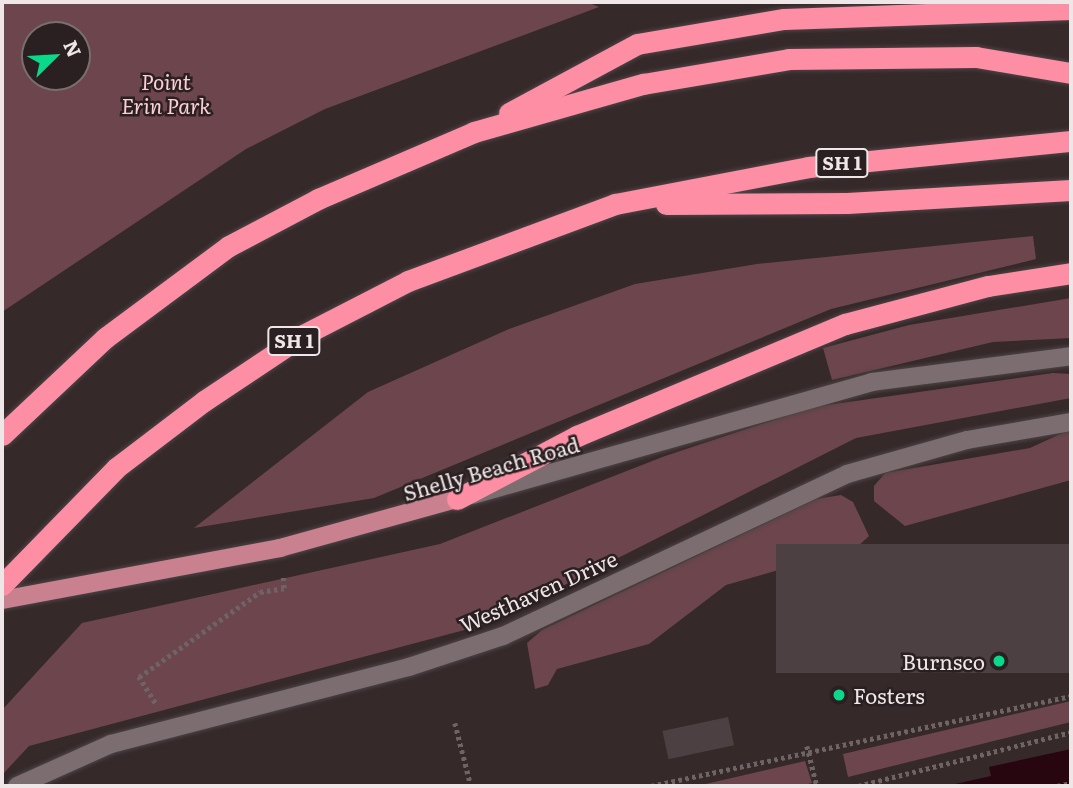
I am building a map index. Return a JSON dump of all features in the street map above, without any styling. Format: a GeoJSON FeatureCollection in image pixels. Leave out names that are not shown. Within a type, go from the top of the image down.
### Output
{"type":"FeatureCollection","features":[{"type":"Feature","properties":{"kind":"highway"},"geometry":{"type":"LineString","coordinates":[[2,435],[105,338],[229,246],[329,194],[474,132],[637,44],[784,19],[1071,9]]}},
{"type":"Feature","properties":{"kind":"highway"},"geometry":{"type":"LineString","coordinates":[[474,132],[643,84],[789,59],[976,57],[1071,73]]}},
{"type":"Feature","properties":{"kind":"highway","name":"SH 1"},"geometry":{"type":"LineString","coordinates":[[2,585],[116,468],[303,335],[408,281],[615,204],[809,167],[1071,141]]}},
{"type":"Feature","properties":{"kind":"highway","name":"SH 1"},"geometry":{"type":"LineString","coordinates":[[615,204],[847,203],[1071,190]]}},
{"type":"Feature","properties":{"kind":"highway"},"geometry":{"type":"LineString","coordinates":[[457,499],[577,436],[845,324],[988,286],[1071,272]]}},
{"type":"Feature","properties":{"kind":"main road","name":"Shelly Beach Road"},"geometry":{"type":"LineString","coordinates":[[2,600],[280,548],[457,499]]}},
{"type":"Feature","properties":{"kind":"street","name":"Shelly Beach Road"},"geometry":{"type":"LineString","coordinates":[[457,499],[539,482],[679,433],[872,382],[1071,356]]}},
{"type":"Feature","properties":{"kind":"street","name":"Westhaven Drive"},"geometry":{"type":"LineString","coordinates":[[17,786],[72,758],[503,636],[847,474],[967,440],[1071,422]]}},
{"type":"Feature","properties":{"kind":"path"},"geometry":{"type":"LineString","coordinates":[[171,729],[139,677],[260,592],[284,588],[283,572]]}},
{"type":"Feature","properties":{"kind":"path"},"geometry":{"type":"LineString","coordinates":[[651,786],[1071,696]]}},
{"type":"Feature","properties":{"kind":"path"},"geometry":{"type":"LineString","coordinates":[[455,723],[471,786]]}},
{"type":"Feature","properties":{"kind":"path"},"geometry":{"type":"LineString","coordinates":[[858,786],[1071,732]]}},
{"type":"Feature","properties":{"kind":"path"},"geometry":{"type":"LineString","coordinates":[[807,746],[817,785]]}},
{"type":"Feature","properties":{"kind":"path"},"geometry":{"type":"LineString","coordinates":[[1057,786],[1071,783]]}},
{"type":"Feature","properties":{"kind":"green space","name":"Point Erin Park"},"geometry":{"type":"Polygon","coordinates":[[[2,2],[587,2],[599,7],[325,109],[246,149],[2,312],[2,2]]]}},
{"type":"Feature","properties":{"kind":"green space"},"geometry":{"type":"Polygon","coordinates":[[[1033,236],[1036,259],[831,309],[374,498],[194,528],[368,392],[509,329],[635,284],[757,264],[1033,236]]]}},
{"type":"Feature","properties":{"kind":"green space"},"geometry":{"type":"Polygon","coordinates":[[[1071,298],[1071,338],[993,342],[832,380],[823,348],[909,325],[1071,298]]]}},
{"type":"Feature","properties":{"kind":"green space"},"geometry":{"type":"Polygon","coordinates":[[[1053,373],[1071,374],[1071,398],[856,438],[487,624],[29,746],[2,775],[2,710],[82,623],[440,544],[665,456],[813,407],[1053,373]]]}},
{"type":"Feature","properties":{"kind":"green space"},"geometry":{"type":"Polygon","coordinates":[[[1071,429],[1071,480],[905,526],[874,501],[874,486],[885,473],[1030,448],[1071,429]]]}},
{"type":"Feature","properties":{"kind":"green space"},"geometry":{"type":"Polygon","coordinates":[[[841,495],[853,502],[869,536],[856,548],[726,585],[649,644],[557,669],[548,685],[535,689],[527,643],[542,630],[816,499],[841,495]]]}},
{"type":"Feature","properties":{"kind":"green space"},"geometry":{"type":"Polygon","coordinates":[[[1071,701],[1071,722],[848,777],[843,754],[1071,701]]]}},
{"type":"Feature","properties":{"kind":"green space"},"geometry":{"type":"Polygon","coordinates":[[[805,761],[812,783],[801,786],[697,786],[805,761]]]}},
{"type":"Feature","properties":{"kind":"shaded area"},"geometry":{"type":"Polygon","coordinates":[[[1071,749],[1071,786],[946,786],[991,776],[989,767],[1071,749]]]}},
{"type":"Feature","properties":{"kind":"building"},"geometry":{"type":"Polygon","coordinates":[[[776,544],[1071,544],[1071,673],[776,673],[776,544]]]}},
{"type":"Feature","properties":{"kind":"building"},"geometry":{"type":"Polygon","coordinates":[[[728,717],[734,745],[668,759],[662,731],[728,717]]]}},
{"type":"Feature","properties":{"kind":"place","name":"Burnsco"},"geometry":{"type":"Point","coordinates":[999,661]}},
{"type":"Feature","properties":{"kind":"place","name":"Fosters"},"geometry":{"type":"Point","coordinates":[839,695]}}]}
